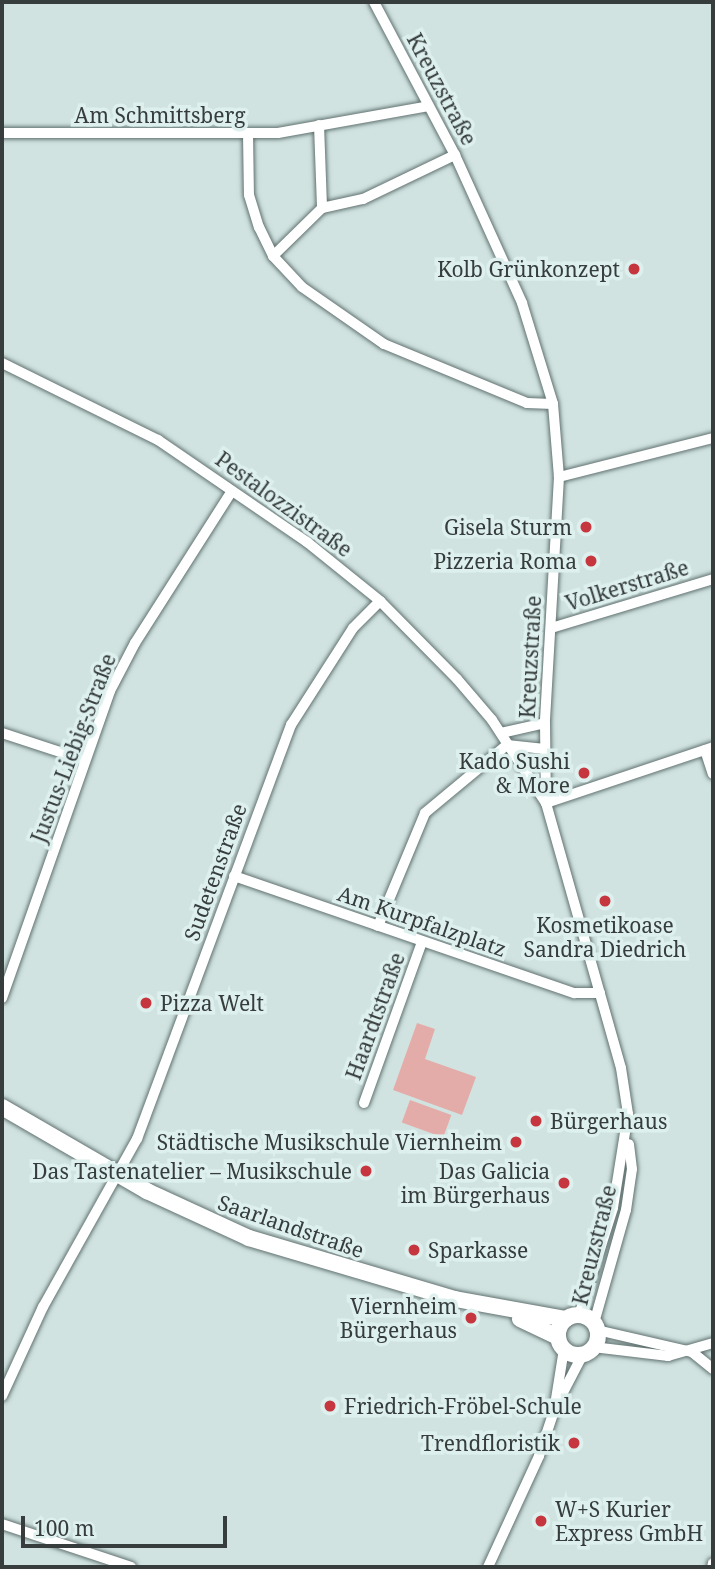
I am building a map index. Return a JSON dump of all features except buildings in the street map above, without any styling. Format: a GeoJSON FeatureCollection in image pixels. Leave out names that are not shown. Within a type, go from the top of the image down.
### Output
{"type":"FeatureCollection","features":[{"type":"Feature","properties":{"kind":"street","name":"Kreuzstraße"},"geometry":{"type":"LineString","coordinates":[[374,2],[455,155],[535,334],[553,404],[559,477],[545,723],[546,803],[621,1068],[632,1169],[626,1210],[596,1327]]}},
{"type":"Feature","properties":{"kind":"street","name":"Am Schmittsberg"},"geometry":{"type":"LineString","coordinates":[[2,133],[248,134],[429,106]]}},
{"type":"Feature","properties":{"kind":"street"},"geometry":{"type":"LineString","coordinates":[[318,125],[322,208]]}},
{"type":"Feature","properties":{"kind":"street"},"geometry":{"type":"LineString","coordinates":[[248,134],[249,195],[273,256],[326,308],[384,344],[527,403],[553,404]]}},
{"type":"Feature","properties":{"kind":"street"},"geometry":{"type":"LineString","coordinates":[[273,256],[322,208],[363,199],[455,155]]}},
{"type":"Feature","properties":{"kind":"street","name":"Pestalozzistraße"},"geometry":{"type":"LineString","coordinates":[[2,363],[134,426],[307,542],[380,601],[442,662],[501,733],[546,803]]}},
{"type":"Feature","properties":{"kind":"street"},"geometry":{"type":"LineString","coordinates":[[559,477],[713,438]]}},
{"type":"Feature","properties":{"kind":"street","name":"Justus-Liebig-Straße"},"geometry":{"type":"LineString","coordinates":[[2,998],[84,760],[135,643],[232,491]]}},
{"type":"Feature","properties":{"kind":"street","name":"Volkerstraße"},"geometry":{"type":"LineString","coordinates":[[551,628],[713,579]]}},
{"type":"Feature","properties":{"kind":"street","name":"Sudetenstraße"},"geometry":{"type":"LineString","coordinates":[[2,1396],[43,1307],[129,1156],[160,1080],[291,726],[353,628],[380,601]]}},
{"type":"Feature","properties":{"kind":"street"},"geometry":{"type":"LineString","coordinates":[[501,733],[545,723]]}},
{"type":"Feature","properties":{"kind":"street"},"geometry":{"type":"LineString","coordinates":[[2,733],[84,760]]}},
{"type":"Feature","properties":{"kind":"street"},"geometry":{"type":"LineString","coordinates":[[378,926],[425,813],[508,745],[545,749]]}},
{"type":"Feature","properties":{"kind":"street"},"geometry":{"type":"LineString","coordinates":[[546,803],[709,749],[713,774]]}},
{"type":"Feature","properties":{"kind":"street","name":"Am Kurpfalzplatz"},"geometry":{"type":"LineString","coordinates":[[234,877],[574,993],[600,993]]}},
{"type":"Feature","properties":{"kind":"street","name":"Haardtstraße"},"geometry":{"type":"LineString","coordinates":[[364,1103],[422,942]]}},
{"type":"Feature","properties":{"kind":"street","name":"Saarlandstraße"},"geometry":{"type":"LineString","coordinates":[[2,1107],[117,1174],[249,1238],[505,1311],[572,1317]]}},
{"type":"Feature","properties":{"kind":"street","name":"Kreuzstraße"},"geometry":{"type":"LineString","coordinates":[[572,1317],[613,1208],[627,1134]]}},
{"type":"Feature","properties":{"kind":"street","name":"Saarlandstraße"},"geometry":{"type":"LineString","coordinates":[[505,1311],[561,1343],[588,1351]]}},
{"type":"Feature","properties":{"kind":"street"},"geometry":{"type":"LineString","coordinates":[[555,1408],[561,1343],[572,1317],[596,1327],[692,1352],[713,1369]]}},
{"type":"Feature","properties":{"kind":"street"},"geometry":{"type":"LineString","coordinates":[[488,1567],[539,1456],[555,1408],[588,1351],[596,1327]]}},
{"type":"Feature","properties":{"kind":"street"},"geometry":{"type":"LineString","coordinates":[[588,1351],[641,1356],[692,1352],[713,1343]]}},
{"type":"Feature","properties":{"kind":"street"},"geometry":{"type":"LineString","coordinates":[[2,1524],[131,1567]]}},
{"type":"Feature","properties":{"kind":"shaded area"},"geometry":{"type":"Polygon","coordinates":[[[417,1023],[435,1029],[425,1059],[476,1077],[462,1115],[393,1090],[417,1023]]]}},
{"type":"Feature","properties":{"kind":"shaded area"},"geometry":{"type":"Polygon","coordinates":[[[410,1100],[451,1115],[443,1138],[402,1123],[410,1100]]]}},
{"type":"Feature","properties":{"kind":"place","name":"Kolb Grünkonzept"},"geometry":{"type":"Point","coordinates":[634,269]}},
{"type":"Feature","properties":{"kind":"place","name":"Gisela Sturm"},"geometry":{"type":"Point","coordinates":[586,527]}},
{"type":"Feature","properties":{"kind":"place","name":"Pizzeria Roma"},"geometry":{"type":"Point","coordinates":[591,561]}},
{"type":"Feature","properties":{"kind":"place","name":"Kado Sushi & More"},"geometry":{"type":"Point","coordinates":[584,773]}},
{"type":"Feature","properties":{"kind":"place","name":"Kosmetikoase Sandra Diedrich"},"geometry":{"type":"Point","coordinates":[605,901]}},
{"type":"Feature","properties":{"kind":"place","name":"Pizza Welt"},"geometry":{"type":"Point","coordinates":[146,1003]}},
{"type":"Feature","properties":{"kind":"place","name":"Bürgerhaus"},"geometry":{"type":"Point","coordinates":[536,1121]}},
{"type":"Feature","properties":{"kind":"place","name":"Städtische Musikschule Viernheim"},"geometry":{"type":"Point","coordinates":[516,1142]}},
{"type":"Feature","properties":{"kind":"place","name":"Das Tastenatelier – Musikschule"},"geometry":{"type":"Point","coordinates":[366,1171]}},
{"type":"Feature","properties":{"kind":"place","name":"Das Galicia im Bürgerhaus"},"geometry":{"type":"Point","coordinates":[564,1183]}},
{"type":"Feature","properties":{"kind":"place","name":"Sparkasse"},"geometry":{"type":"Point","coordinates":[414,1250]}},
{"type":"Feature","properties":{"kind":"place","name":"Viernheim Bürgerhaus"},"geometry":{"type":"Point","coordinates":[471,1318]}},
{"type":"Feature","properties":{"kind":"place","name":"Friedrich-Fröbel-Schule"},"geometry":{"type":"Point","coordinates":[330,1406]}},
{"type":"Feature","properties":{"kind":"place","name":"Trendfloristik"},"geometry":{"type":"Point","coordinates":[574,1443]}},
{"type":"Feature","properties":{"kind":"place","name":"W+S Kurier Express GmbH"},"geometry":{"type":"Point","coordinates":[541,1521]}}]}
